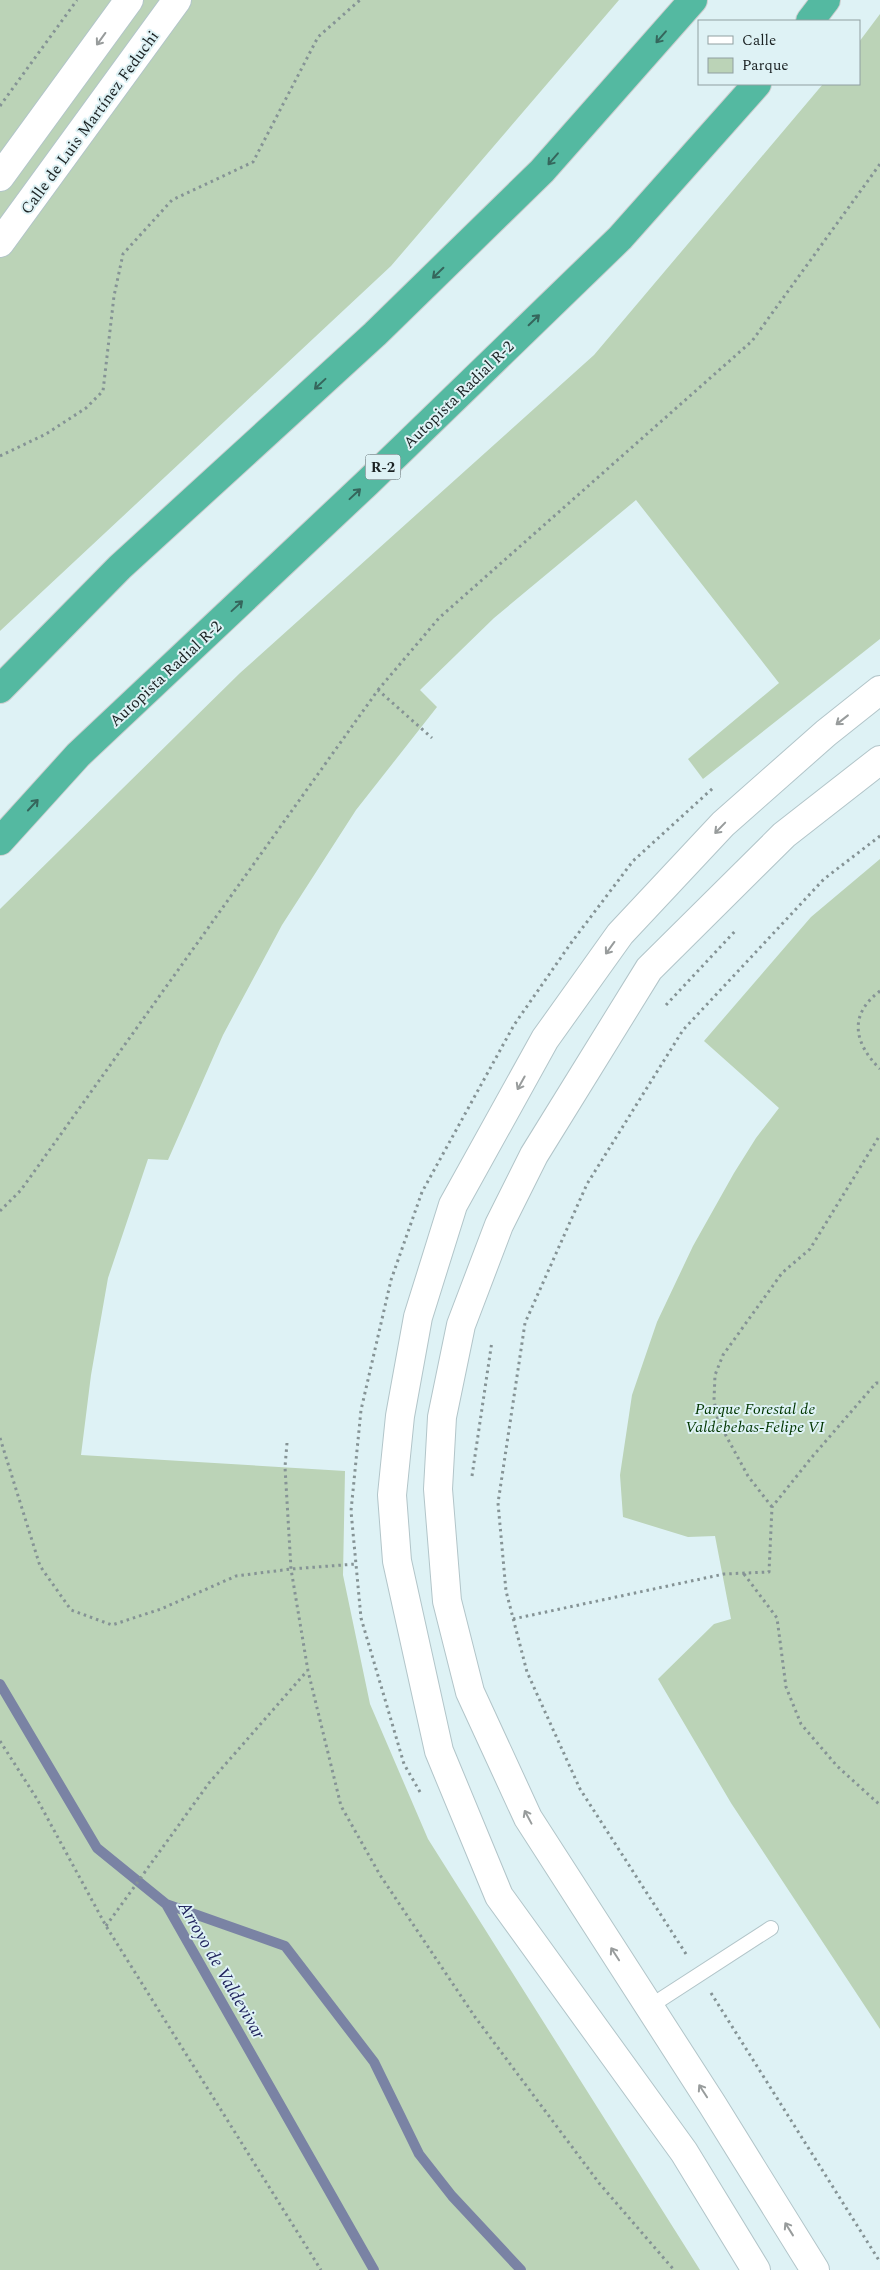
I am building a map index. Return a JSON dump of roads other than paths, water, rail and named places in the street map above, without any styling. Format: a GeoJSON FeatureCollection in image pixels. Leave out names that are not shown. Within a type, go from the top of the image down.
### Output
{"type":"FeatureCollection","features":[{"type":"Feature","properties":{"kind":"highway"},"geometry":{"type":"LineString","coordinates":[[0,688],[120,568],[375,334],[542,172],[693,0]]}},
{"type":"Feature","properties":{"kind":"highway"},"geometry":{"type":"LineString","coordinates":[[811,20],[826,0]]}},
{"type":"Feature","properties":{"kind":"highway","name":"Autopista Radial R-2"},"geometry":{"type":"LineString","coordinates":[[0,841],[78,755],[360,489],[620,238],[756,85]]}},
{"type":"Feature","properties":{"kind":"street"},"geometry":{"type":"LineString","coordinates":[[0,177],[129,0]]}},
{"type":"Feature","properties":{"kind":"street","name":"Calle de Luis Martínez Feduchi"},"geometry":{"type":"LineString","coordinates":[[0,243],[177,0]]}},
{"type":"Feature","properties":{"kind":"street"},"geometry":{"type":"LineString","coordinates":[[756,2270],[684,2152],[499,1896],[439,1751],[397,1561],[392,1496],[400,1416],[418,1317],[453,1205],[545,1039],[620,934],[723,824],[826,733],[880,690]]}},
{"type":"Feature","properties":{"kind":"street"},"geometry":{"type":"LineString","coordinates":[[815,2270],[528,1818],[470,1692],[447,1601],[438,1489],[442,1418],[461,1326],[499,1225],[534,1156],[649,969],[784,835],[880,760]]}},
{"type":"Feature","properties":{"kind":"lane"},"geometry":{"type":"LineString","coordinates":[[649,2007],[771,1928]]}},
{"type":"Feature","properties":{"kind":"waterway","name":"Arroyo de Valdevivar"},"geometry":{"type":"LineString","coordinates":[[0,1684],[97,1848],[166,1904],[374,2270]]}},
{"type":"Feature","properties":{"kind":"waterway"},"geometry":{"type":"LineString","coordinates":[[166,1904],[285,1946],[374,2062],[419,2154],[452,2196],[521,2270]]}},
{"type":"Feature","properties":{"kind":"park label","name":"Parque Forestal de Valdebebas-Felipe VI"},"geometry":{"type":"Point","coordinates":[755,1417]}}]}
